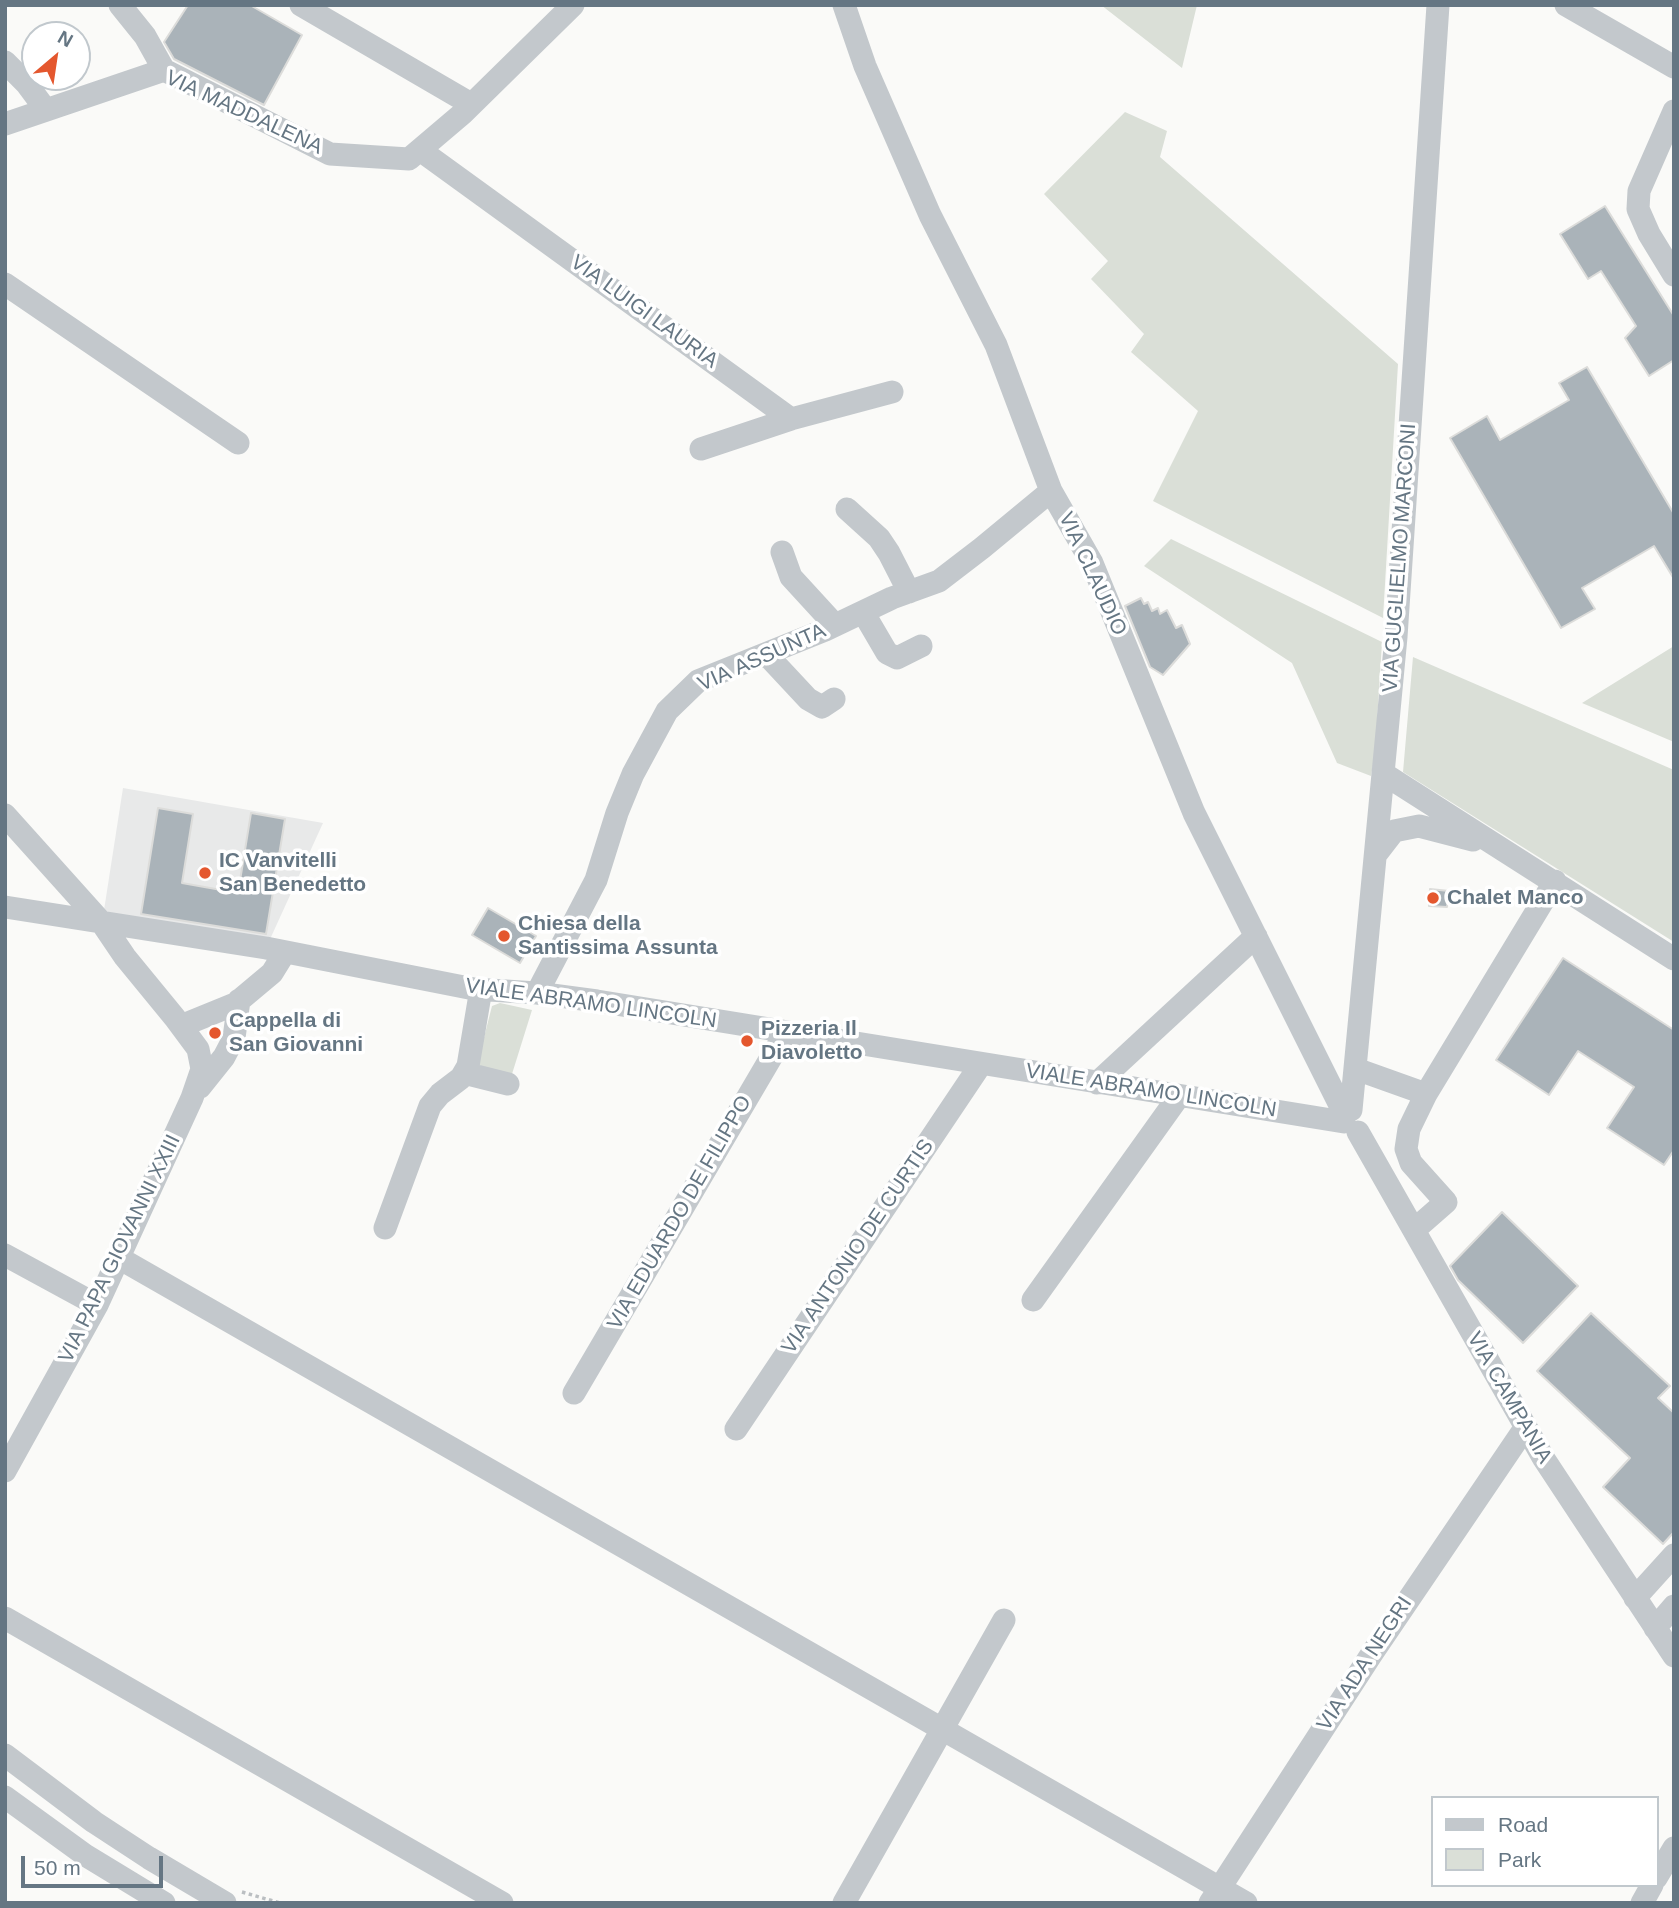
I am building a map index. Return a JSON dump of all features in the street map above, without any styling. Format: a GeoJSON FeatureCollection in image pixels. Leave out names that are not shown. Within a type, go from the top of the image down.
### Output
{"type":"FeatureCollection","features":[{"type":"Feature","properties":{"kind":"street"},"geometry":{"type":"LineString","coordinates":[[120,5],[145,36],[164,70]]}},
{"type":"Feature","properties":{"kind":"street"},"geometry":{"type":"LineString","coordinates":[[301,5],[471,104]]}},
{"type":"Feature","properties":{"kind":"street","name":"VIA MADDALENA"},"geometry":{"type":"LineString","coordinates":[[5,124],[164,70],[330,153],[409,159],[471,104],[573,5]]}},
{"type":"Feature","properties":{"kind":"street","name":"VIA CLAUDIO"},"geometry":{"type":"LineString","coordinates":[[844,5],[853,16],[865,66],[930,215],[996,345],[1051,491],[1092,564],[1194,813],[1350,1120]]}},
{"type":"Feature","properties":{"kind":"street","name":"VIA GUGLIELMO MARCONI"},"geometry":{"type":"LineString","coordinates":[[1350,1120],[1396,637],[1438,5]]}},
{"type":"Feature","properties":{"kind":"street"},"geometry":{"type":"LineString","coordinates":[[1566,5],[1674,67]]}},
{"type":"Feature","properties":{"kind":"street"},"geometry":{"type":"LineString","coordinates":[[5,62],[26,83],[46,110]]}},
{"type":"Feature","properties":{"kind":"street"},"geometry":{"type":"LineString","coordinates":[[1674,111],[1639,191],[1638,209],[1649,234],[1674,275]]}},
{"type":"Feature","properties":{"kind":"street","name":"VIA LUIGI LAURIA"},"geometry":{"type":"LineString","coordinates":[[420,150],[791,419]]}},
{"type":"Feature","properties":{"kind":"street"},"geometry":{"type":"LineString","coordinates":[[5,284],[238,443]]}},
{"type":"Feature","properties":{"kind":"street"},"geometry":{"type":"LineString","coordinates":[[701,449],[791,419],[892,393]]}},
{"type":"Feature","properties":{"kind":"street","name":"VIA ASSUNTA"},"geometry":{"type":"LineString","coordinates":[[537,993],[596,880],[617,813],[633,774],[667,711],[698,681],[939,580],[1051,491]]}},
{"type":"Feature","properties":{"kind":"street"},"geometry":{"type":"LineString","coordinates":[[847,509],[878,538],[909,592]]}},
{"type":"Feature","properties":{"kind":"street"},"geometry":{"type":"LineString","coordinates":[[782,552],[792,578],[835,625]]}},
{"type":"Feature","properties":{"kind":"street"},"geometry":{"type":"LineString","coordinates":[[863,612],[887,653],[897,658],[921,646]]}},
{"type":"Feature","properties":{"kind":"street"},"geometry":{"type":"LineString","coordinates":[[766,654],[808,699],[821,708],[834,699]]}},
{"type":"Feature","properties":{"kind":"street"},"geometry":{"type":"LineString","coordinates":[[1384,774],[1674,958]]}},
{"type":"Feature","properties":{"kind":"street","name":"VIA PAPA GIOVANNI XXIII"},"geometry":{"type":"LineString","coordinates":[[5,815],[102,923],[124,957],[198,1049],[202,1069],[192,1098],[97,1306],[5,1471]]}},
{"type":"Feature","properties":{"kind":"street"},"geometry":{"type":"LineString","coordinates":[[1377,852],[1395,831],[1419,826],[1450,832],[1508,852]]}},
{"type":"Feature","properties":{"kind":"street"},"geometry":{"type":"LineString","coordinates":[[1413,1230],[1446,1202],[1411,1163],[1406,1149],[1409,1129],[1426,1094],[1555,881]]}},
{"type":"Feature","properties":{"kind":"street","name":"VIALE ABRAMO LINCOLN"},"geometry":{"type":"LineString","coordinates":[[5,907],[285,952],[481,989],[537,993],[1179,1096],[1350,1120]]}},
{"type":"Feature","properties":{"kind":"street"},"geometry":{"type":"LineString","coordinates":[[1097,1083],[1256,936]]}},
{"type":"Feature","properties":{"kind":"street"},"geometry":{"type":"LineString","coordinates":[[181,1026],[239,1000],[272,974],[285,952]]}},
{"type":"Feature","properties":{"kind":"street"},"geometry":{"type":"LineString","coordinates":[[385,1228],[429,1106],[451,1087],[468,1066],[481,989]]}},
{"type":"Feature","properties":{"kind":"street","name":"VIA PAPA GIOVANNI XXIII"},"geometry":{"type":"LineString","coordinates":[[192,1098],[224,1057],[234,1038],[239,1000]]}},
{"type":"Feature","properties":{"kind":"street","name":"VIA EDUARDO DE FILIPPO"},"geometry":{"type":"LineString","coordinates":[[574,1393],[786,1032]]}},
{"type":"Feature","properties":{"kind":"street","name":"VIA ANTONIO DE CURTIS"},"geometry":{"type":"LineString","coordinates":[[736,1429],[981,1064]]}},
{"type":"Feature","properties":{"kind":"street"},"geometry":{"type":"LineString","coordinates":[[1356,1069],[1426,1094]]}},
{"type":"Feature","properties":{"kind":"street"},"geometry":{"type":"LineString","coordinates":[[464,1073],[508,1084]]}},
{"type":"Feature","properties":{"kind":"street"},"geometry":{"type":"LineString","coordinates":[[1033,1300],[1179,1096]]}},
{"type":"Feature","properties":{"kind":"street","name":"VIA CAMPANIA"},"geometry":{"type":"LineString","coordinates":[[1350,1120],[1525,1428],[1674,1656]]}},
{"type":"Feature","properties":{"kind":"street"},"geometry":{"type":"LineString","coordinates":[[5,1255],[97,1306]]}},
{"type":"Feature","properties":{"kind":"street"},"geometry":{"type":"LineString","coordinates":[[119,1258],[942,1730],[1214,1895],[1246,1903]]}},
{"type":"Feature","properties":{"kind":"street","name":"VIA ADA NEGRI"},"geometry":{"type":"LineString","coordinates":[[1214,1895],[1525,1428]]}},
{"type":"Feature","properties":{"kind":"street"},"geometry":{"type":"LineString","coordinates":[[1635,1598],[1674,1555]]}},
{"type":"Feature","properties":{"kind":"street"},"geometry":{"type":"LineString","coordinates":[[1655,1628],[1674,1606]]}},
{"type":"Feature","properties":{"kind":"street"},"geometry":{"type":"LineString","coordinates":[[5,1618],[502,1903]]}},
{"type":"Feature","properties":{"kind":"street"},"geometry":{"type":"LineString","coordinates":[[844,1903],[1004,1620]]}},
{"type":"Feature","properties":{"kind":"street"},"geometry":{"type":"LineString","coordinates":[[5,1755],[94,1822],[225,1903]]}},
{"type":"Feature","properties":{"kind":"street"},"geometry":{"type":"LineString","coordinates":[[5,1797],[85,1855],[164,1903]]}},
{"type":"Feature","properties":{"kind":"street"},"geometry":{"type":"LineString","coordinates":[[1658,1875],[1674,1848]]}},
{"type":"Feature","properties":{"kind":"street"},"geometry":{"type":"LineString","coordinates":[[1642,1903],[1651,1887]]}},
{"type":"Feature","properties":{"kind":"shaded area","name":"IC Vanvitelli San Benedetto"},"geometry":{"type":"Polygon","coordinates":[[[123,788],[323,823],[266,948],[102,923],[123,788]]]}},
{"type":"Feature","properties":{"kind":"green space"},"geometry":{"type":"Polygon","coordinates":[[[1101,5],[1197,5],[1182,68],[1101,5]]]}},
{"type":"Feature","properties":{"kind":"green space"},"geometry":{"type":"Polygon","coordinates":[[[1125,112],[1167,131],[1160,157],[1398,364],[1383,618],[1153,501],[1198,411],[1131,352],[1144,334],[1091,279],[1108,261],[1044,194],[1125,112]]]}},
{"type":"Feature","properties":{"kind":"green space"},"geometry":{"type":"Polygon","coordinates":[[[1171,539],[1382,642],[1375,754],[1371,776],[1337,763],[1292,663],[1144,566],[1171,539]]]}},
{"type":"Feature","properties":{"kind":"green space"},"geometry":{"type":"Polygon","coordinates":[[[1674,646],[1674,742],[1582,703],[1674,646]]]}},
{"type":"Feature","properties":{"kind":"green space"},"geometry":{"type":"Polygon","coordinates":[[[1413,657],[1674,770],[1674,942],[1403,772],[1413,657]]]}},
{"type":"Feature","properties":{"kind":"green space"},"geometry":{"type":"Polygon","coordinates":[[[500,1003],[532,1010],[512,1074],[477,1065],[492,1006],[500,1003]]]}},
{"type":"Feature","properties":{"kind":"building"},"geometry":{"type":"Polygon","coordinates":[[[188,5],[250,5],[302,35],[264,105],[174,59],[164,42],[188,5]]]}},
{"type":"Feature","properties":{"kind":"building"},"geometry":{"type":"Polygon","coordinates":[[[1605,206],[1674,316],[1674,360],[1649,376],[1625,338],[1636,326],[1601,271],[1588,279],[1560,234],[1605,206]]]}},
{"type":"Feature","properties":{"kind":"building"},"geometry":{"type":"Polygon","coordinates":[[[1587,367],[1674,514],[1674,579],[1654,546],[1582,588],[1595,609],[1561,628],[1450,438],[1487,416],[1500,440],[1569,400],[1559,383],[1587,367]]]}},
{"type":"Feature","properties":{"kind":"building"},"geometry":{"type":"Polygon","coordinates":[[[1141,598],[1144,604],[1148,602],[1152,611],[1158,608],[1160,614],[1167,610],[1176,628],[1182,625],[1190,644],[1163,675],[1150,667],[1125,606],[1141,598]]]}},
{"type":"Feature","properties":{"kind":"building"},"geometry":{"type":"Polygon","coordinates":[[[158,808],[193,814],[182,883],[238,893],[251,813],[285,819],[266,934],[141,914],[158,808]]]}},
{"type":"Feature","properties":{"kind":"building"},"geometry":{"type":"Polygon","coordinates":[[[1430,889],[1449,891],[1447,907],[1429,906],[1430,889]]]}},
{"type":"Feature","properties":{"kind":"building","name":"Chiesa della Santissima Assunta"},"geometry":{"type":"Polygon","coordinates":[[[488,908],[536,936],[520,963],[472,935],[488,908]]]}},
{"type":"Feature","properties":{"kind":"building"},"geometry":{"type":"Polygon","coordinates":[[[1563,958],[1674,1030],[1674,1150],[1664,1165],[1607,1128],[1634,1087],[1578,1051],[1549,1095],[1496,1060],[1563,958]]]}},
{"type":"Feature","properties":{"kind":"building"},"geometry":{"type":"Polygon","coordinates":[[[1502,1212],[1578,1286],[1523,1343],[1458,1280],[1450,1266],[1502,1212]]]}},
{"type":"Feature","properties":{"kind":"building"},"geometry":{"type":"Polygon","coordinates":[[[1591,1313],[1670,1386],[1658,1398],[1674,1413],[1674,1532],[1663,1544],[1603,1487],[1630,1458],[1537,1371],[1591,1313]]]}},
{"type":"Feature","properties":{"kind":"place","name":"IC Vanvitelli San Benedetto"},"geometry":{"type":"Point","coordinates":[205,873]}},
{"type":"Feature","properties":{"kind":"place","name":"Chalet Manco"},"geometry":{"type":"Point","coordinates":[1433,898]}},
{"type":"Feature","properties":{"kind":"place","name":"Chiesa della Santissima Assunta"},"geometry":{"type":"Point","coordinates":[504,936]}},
{"type":"Feature","properties":{"kind":"place","name":"Cappella di San Giovanni"},"geometry":{"type":"Point","coordinates":[215,1033]}},
{"type":"Feature","properties":{"kind":"place","name":"Pizzeria Il Diavoletto"},"geometry":{"type":"Point","coordinates":[747,1041]}}]}
